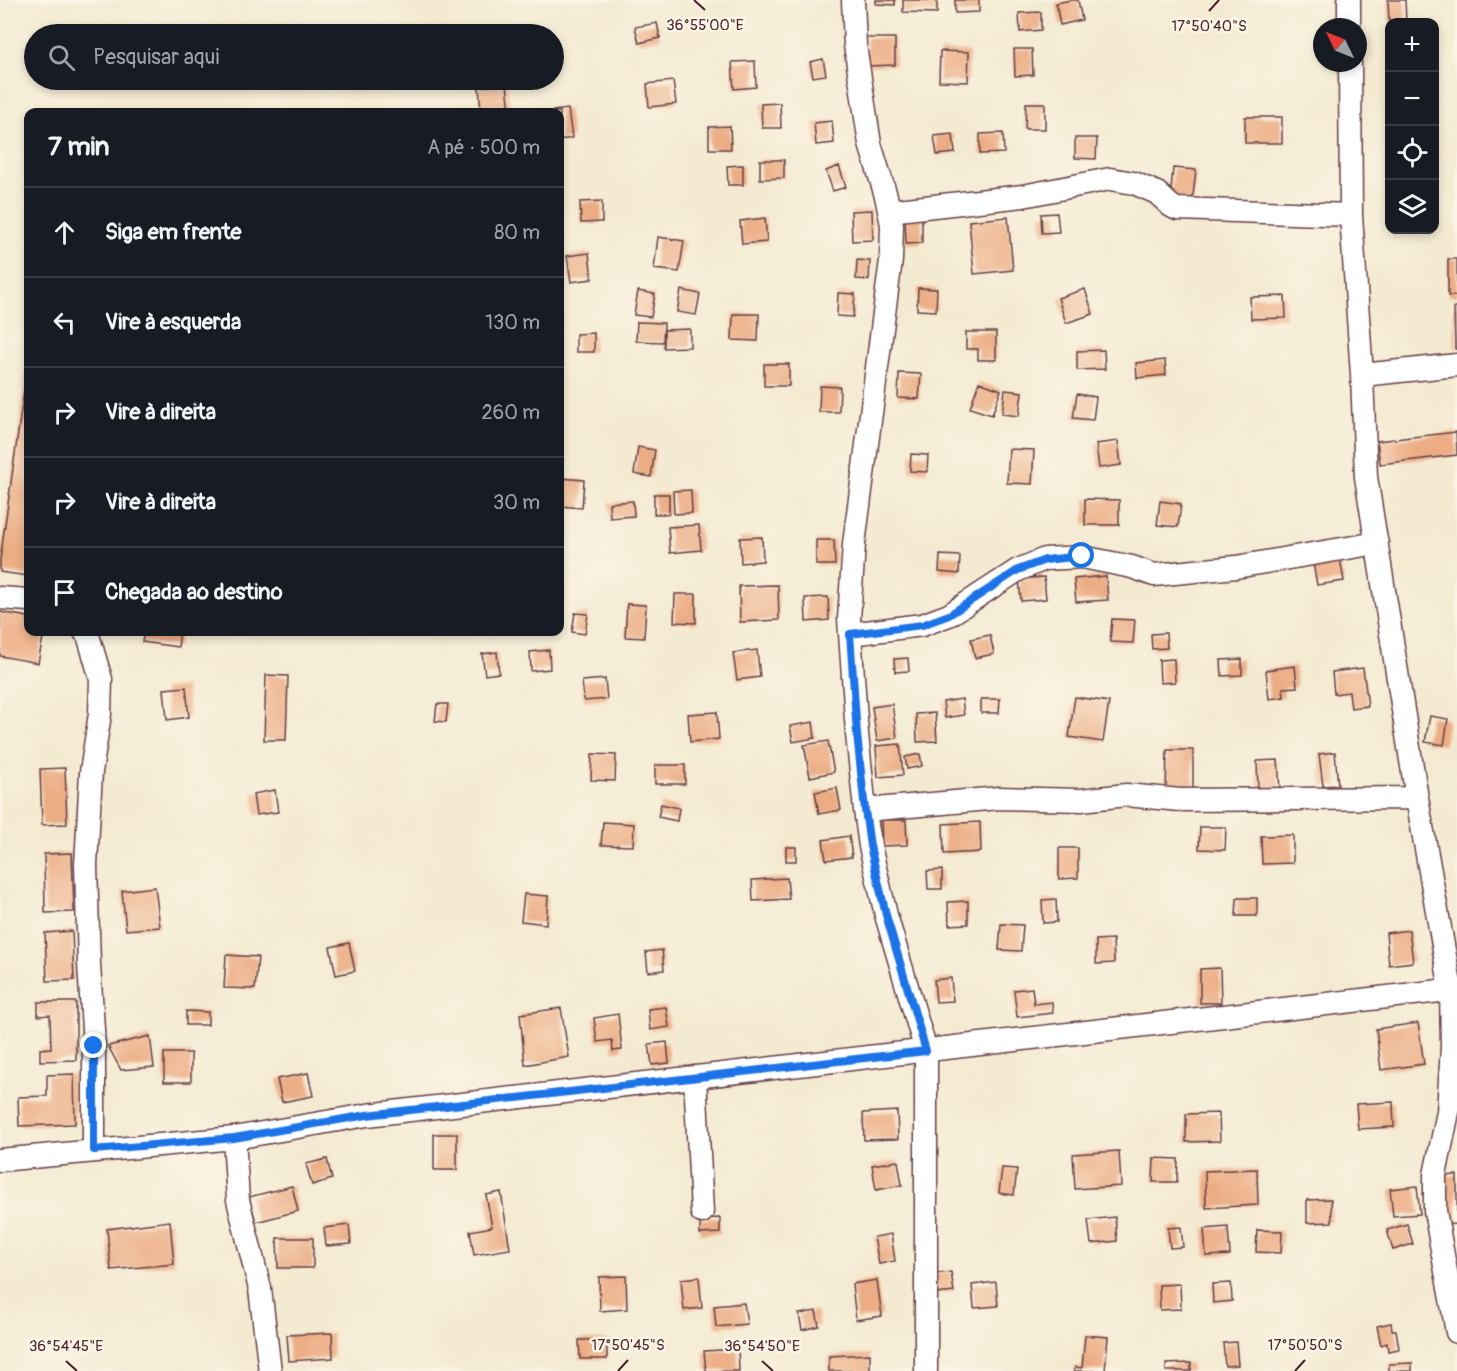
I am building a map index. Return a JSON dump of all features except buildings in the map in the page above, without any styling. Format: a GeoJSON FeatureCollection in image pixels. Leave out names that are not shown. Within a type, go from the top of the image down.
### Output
{"type":"FeatureCollection","features":[{"type":"Feature","properties":{"kind":"street"},"geometry":{"type":"LineString","coordinates":[[853,0],[855,45],[870,144],[886,196],[892,225],[891,260],[855,544],[849,619],[857,734],[870,846],[886,915],[926,1051],[927,1371]]}},
{"type":"Feature","properties":{"kind":"street"},"geometry":{"type":"LineString","coordinates":[[1349,0],[1349,18]]}},
{"type":"Feature","properties":{"kind":"street"},"geometry":{"type":"LineString","coordinates":[[1350,72],[1351,215],[1362,375],[1366,477],[1417,798],[1454,990],[1448,1112],[1435,1175],[1435,1211],[1457,1332]]}},
{"type":"Feature","properties":{"kind":"street"},"geometry":{"type":"LineString","coordinates":[[889,211],[1023,196],[1110,179],[1134,183],[1157,193],[1171,206],[1177,208],[1351,215]]}},
{"type":"Feature","properties":{"kind":"street"},"geometry":{"type":"LineString","coordinates":[[1362,375],[1457,365]]}},
{"type":"Feature","properties":{"kind":"street"},"geometry":{"type":"LineString","coordinates":[[850,634],[922,625],[949,615],[1018,570],[1045,560],[1082,556],[1132,567],[1154,575],[1236,567],[1377,543]]}},
{"type":"Feature","properties":{"kind":"street"},"geometry":{"type":"LineString","coordinates":[[0,598],[24,600]]}},
{"type":"Feature","properties":{"kind":"street"},"geometry":{"type":"LineString","coordinates":[[88,636],[101,679],[100,714],[91,772],[86,865],[94,1046],[94,1150]]}},
{"type":"Feature","properties":{"kind":"street"},"geometry":{"type":"LineString","coordinates":[[865,810],[999,798],[1081,800],[1126,795],[1180,800],[1417,798]]}},
{"type":"Feature","properties":{"kind":"street"},"geometry":{"type":"LineString","coordinates":[[0,1160],[234,1138],[367,1115],[1454,990]]}},
{"type":"Feature","properties":{"kind":"street"},"geometry":{"type":"LineString","coordinates":[[695,1077],[702,1212]]}},
{"type":"Feature","properties":{"kind":"street"},"geometry":{"type":"LineString","coordinates":[[234,1138],[238,1200],[260,1289],[270,1371]]}},
{"type":"Feature","properties":{"kind":"route"},"geometry":{"type":"LineString","coordinates":[[94,1046],[94,1150],[234,1138],[367,1115],[926,1051],[886,915],[870,846],[857,734],[850,634],[922,625],[949,615],[1018,570],[1045,560],[1082,556]]}}]}
